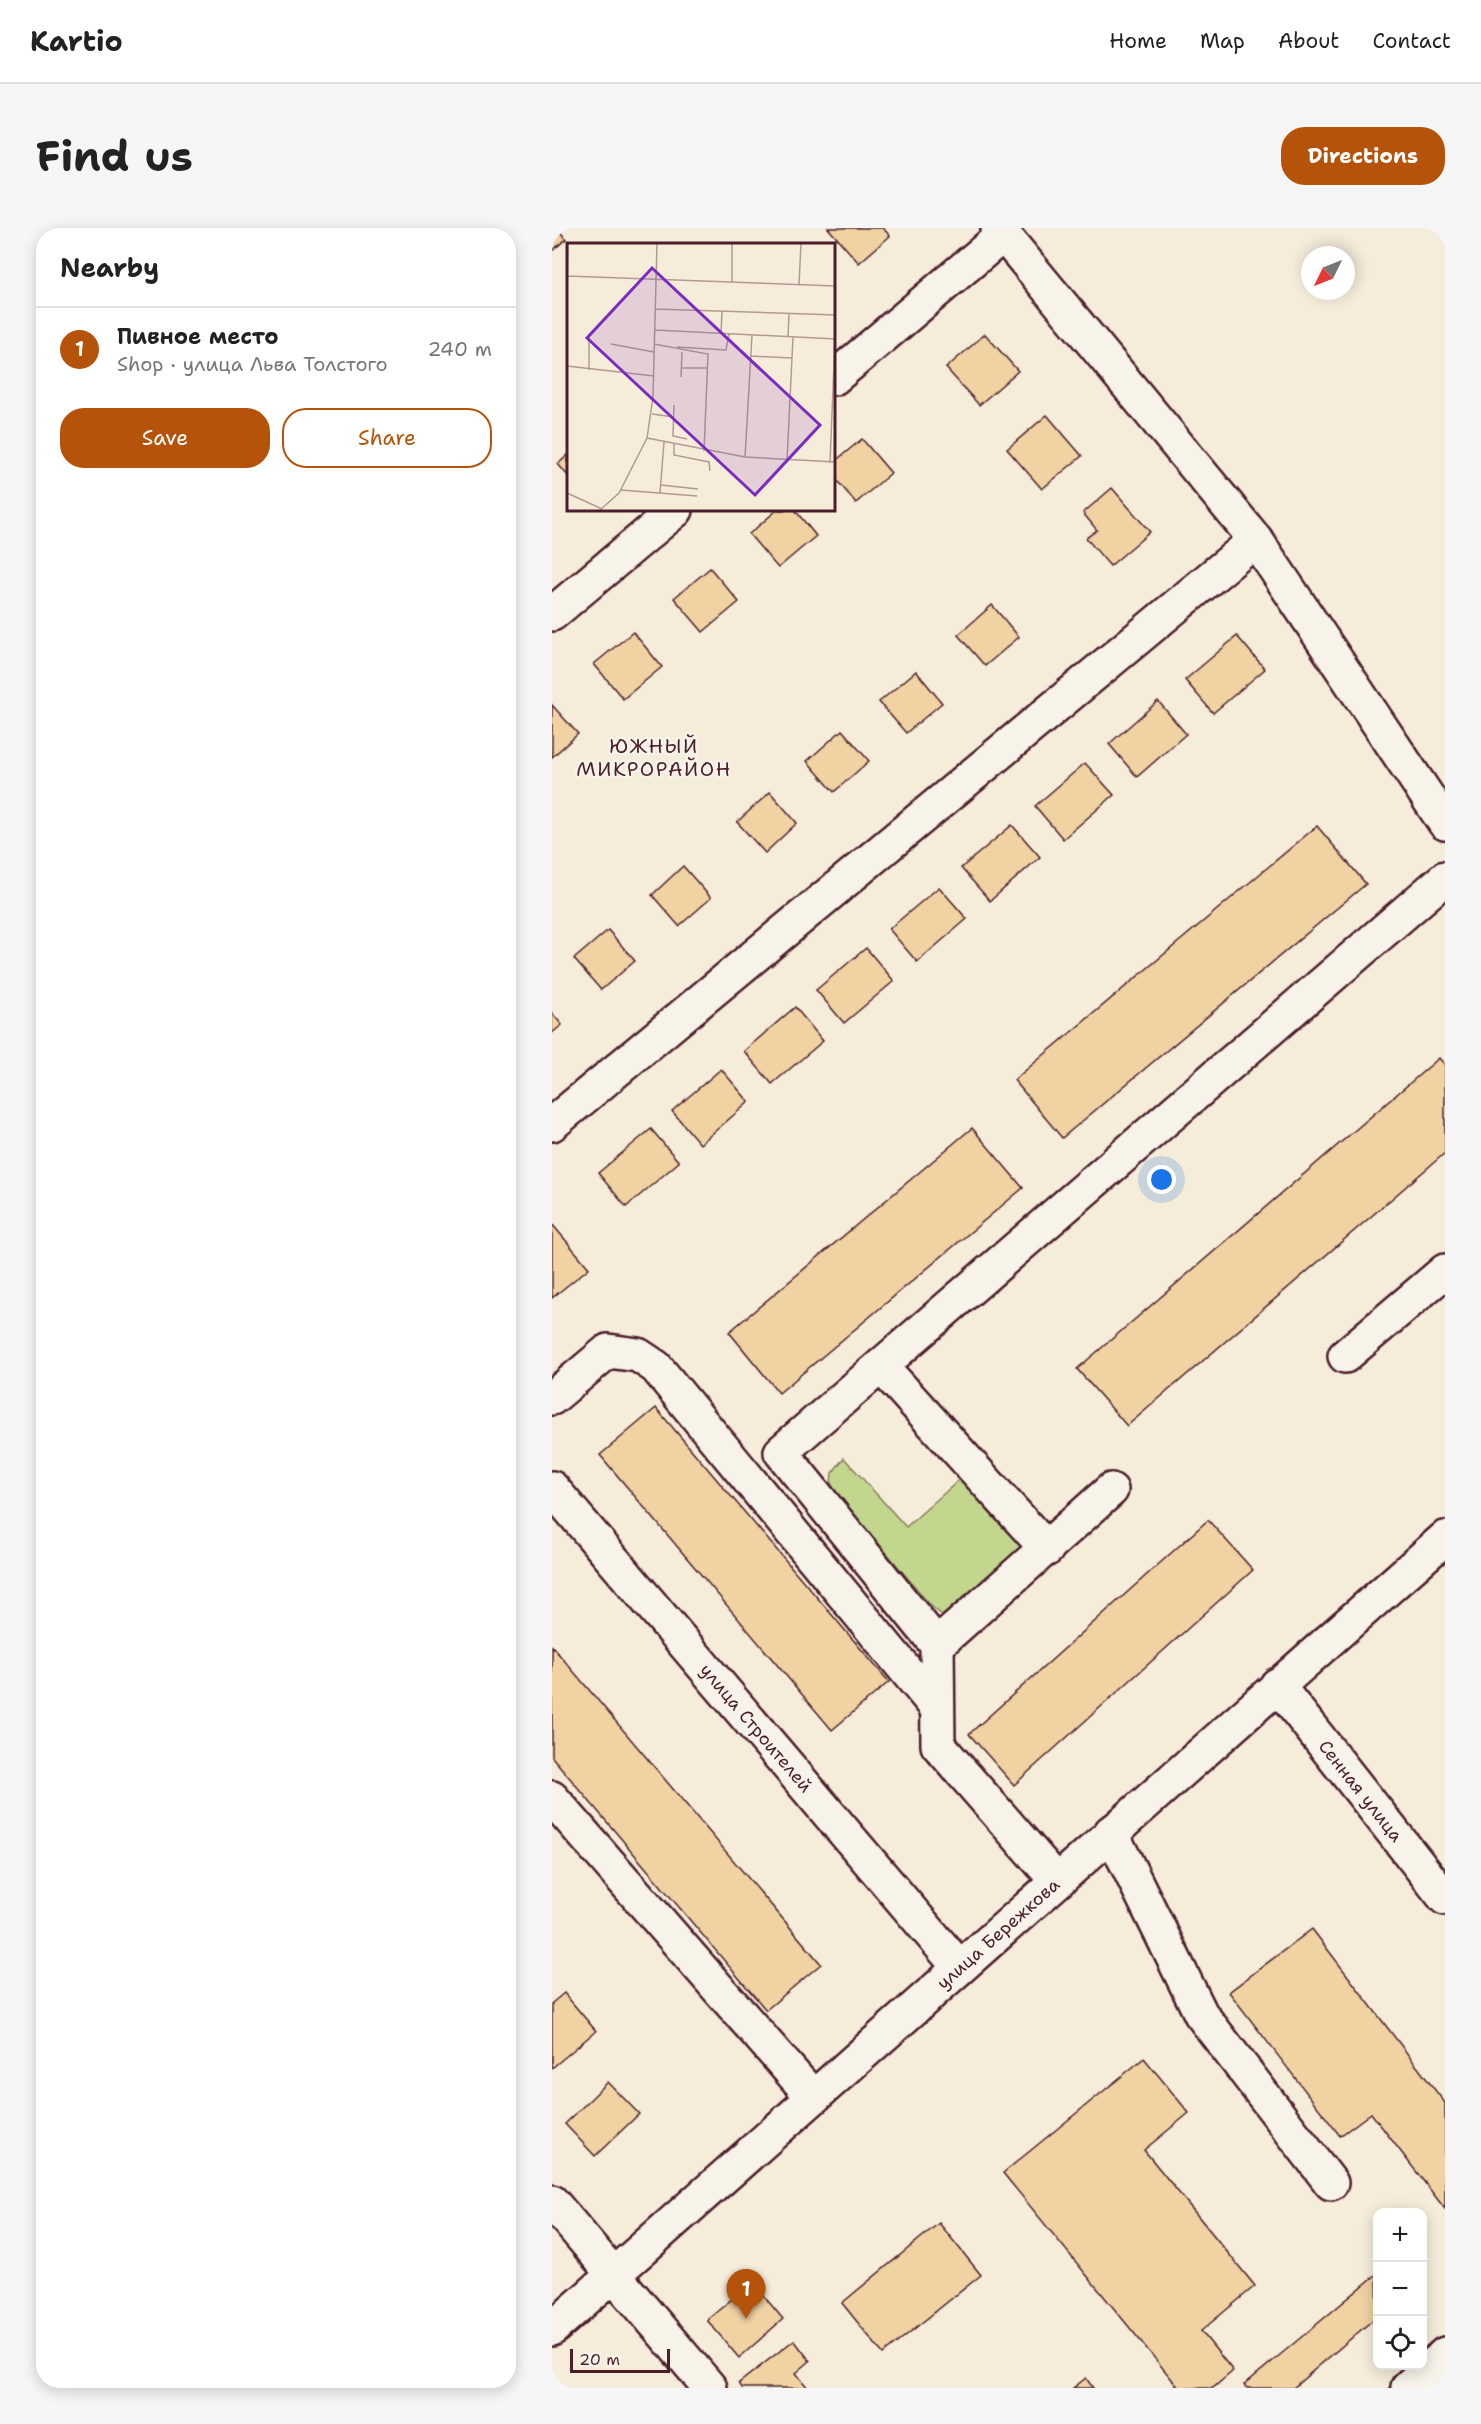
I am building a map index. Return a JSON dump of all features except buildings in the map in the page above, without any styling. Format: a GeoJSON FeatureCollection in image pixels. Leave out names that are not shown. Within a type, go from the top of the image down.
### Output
{"type":"FeatureCollection","features":[{"type":"Feature","properties":{"kind":"street"},"geometry":{"type":"LineString","coordinates":[[836,376],[1001,232],[1256,540],[1445,823]]}},
{"type":"Feature","properties":{"kind":"street"},"geometry":{"type":"LineString","coordinates":[[552,614],[674,512]]}},
{"type":"Feature","properties":{"kind":"street"},"geometry":{"type":"LineString","coordinates":[[552,1124],[1256,540]]}},
{"type":"Feature","properties":{"kind":"street"},"geometry":{"type":"LineString","coordinates":[[749,1480],[1445,878]]}},
{"type":"Feature","properties":{"kind":"street"},"geometry":{"type":"LineString","coordinates":[[1345,1356],[1440,1287]]}},
{"type":"Feature","properties":{"kind":"street"},"geometry":{"type":"LineString","coordinates":[[552,1398],[608,1351],[638,1355],[656,1368],[938,1708]]}},
{"type":"Feature","properties":{"kind":"street"},"geometry":{"type":"LineString","coordinates":[[882,1367],[1047,1549]]}},
{"type":"Feature","properties":{"kind":"street"},"geometry":{"type":"LineString","coordinates":[[781,1452],[937,1645],[938,1745],[1057,1881]]}},
{"type":"Feature","properties":{"kind":"street"},"geometry":{"type":"LineString","coordinates":[[937,1645],[1111,1490]]}},
{"type":"Feature","properties":{"kind":"street","name":"улица Строителей"},"geometry":{"type":"LineString","coordinates":[[553,1491],[959,1967]]}},
{"type":"Feature","properties":{"kind":"street","name":"улица Бережкова"},"geometry":{"type":"LineString","coordinates":[[552,2330],[1445,1538]]}},
{"type":"Feature","properties":{"kind":"street","name":"Сенная улица"},"geometry":{"type":"LineString","coordinates":[[1277,1685],[1445,1898]]}},
{"type":"Feature","properties":{"kind":"street"},"geometry":{"type":"LineString","coordinates":[[552,1798],[813,2097]]}},
{"type":"Feature","properties":{"kind":"street"},"geometry":{"type":"LineString","coordinates":[[1111,1832],[1201,2014],[1331,2183]]}},
{"type":"Feature","properties":{"kind":"street"},"geometry":{"type":"LineString","coordinates":[[552,2202],[710,2388]]}},
{"type":"Feature","properties":{"kind":"street"},"geometry":{"type":"LineString","coordinates":[[1408,2387],[1445,2354]]}},
{"type":"Feature","properties":{"kind":"green space"},"geometry":{"type":"Polygon","coordinates":[[[844,1458],[906,1527],[966,1474],[1019,1530],[1025,1551],[952,1616],[942,1615],[932,1607],[831,1484],[832,1473],[844,1458]]]}},
{"type":"Feature","properties":{"kind":"place","name":"Пивное место"},"geometry":{"type":"Point","coordinates":[746,2319]}},
{"type":"Feature","properties":{"kind":"district","name":"ЮЖНЫЙ МИКРОРАЙОН"},"geometry":{"type":"Point","coordinates":[654,758]}}]}
